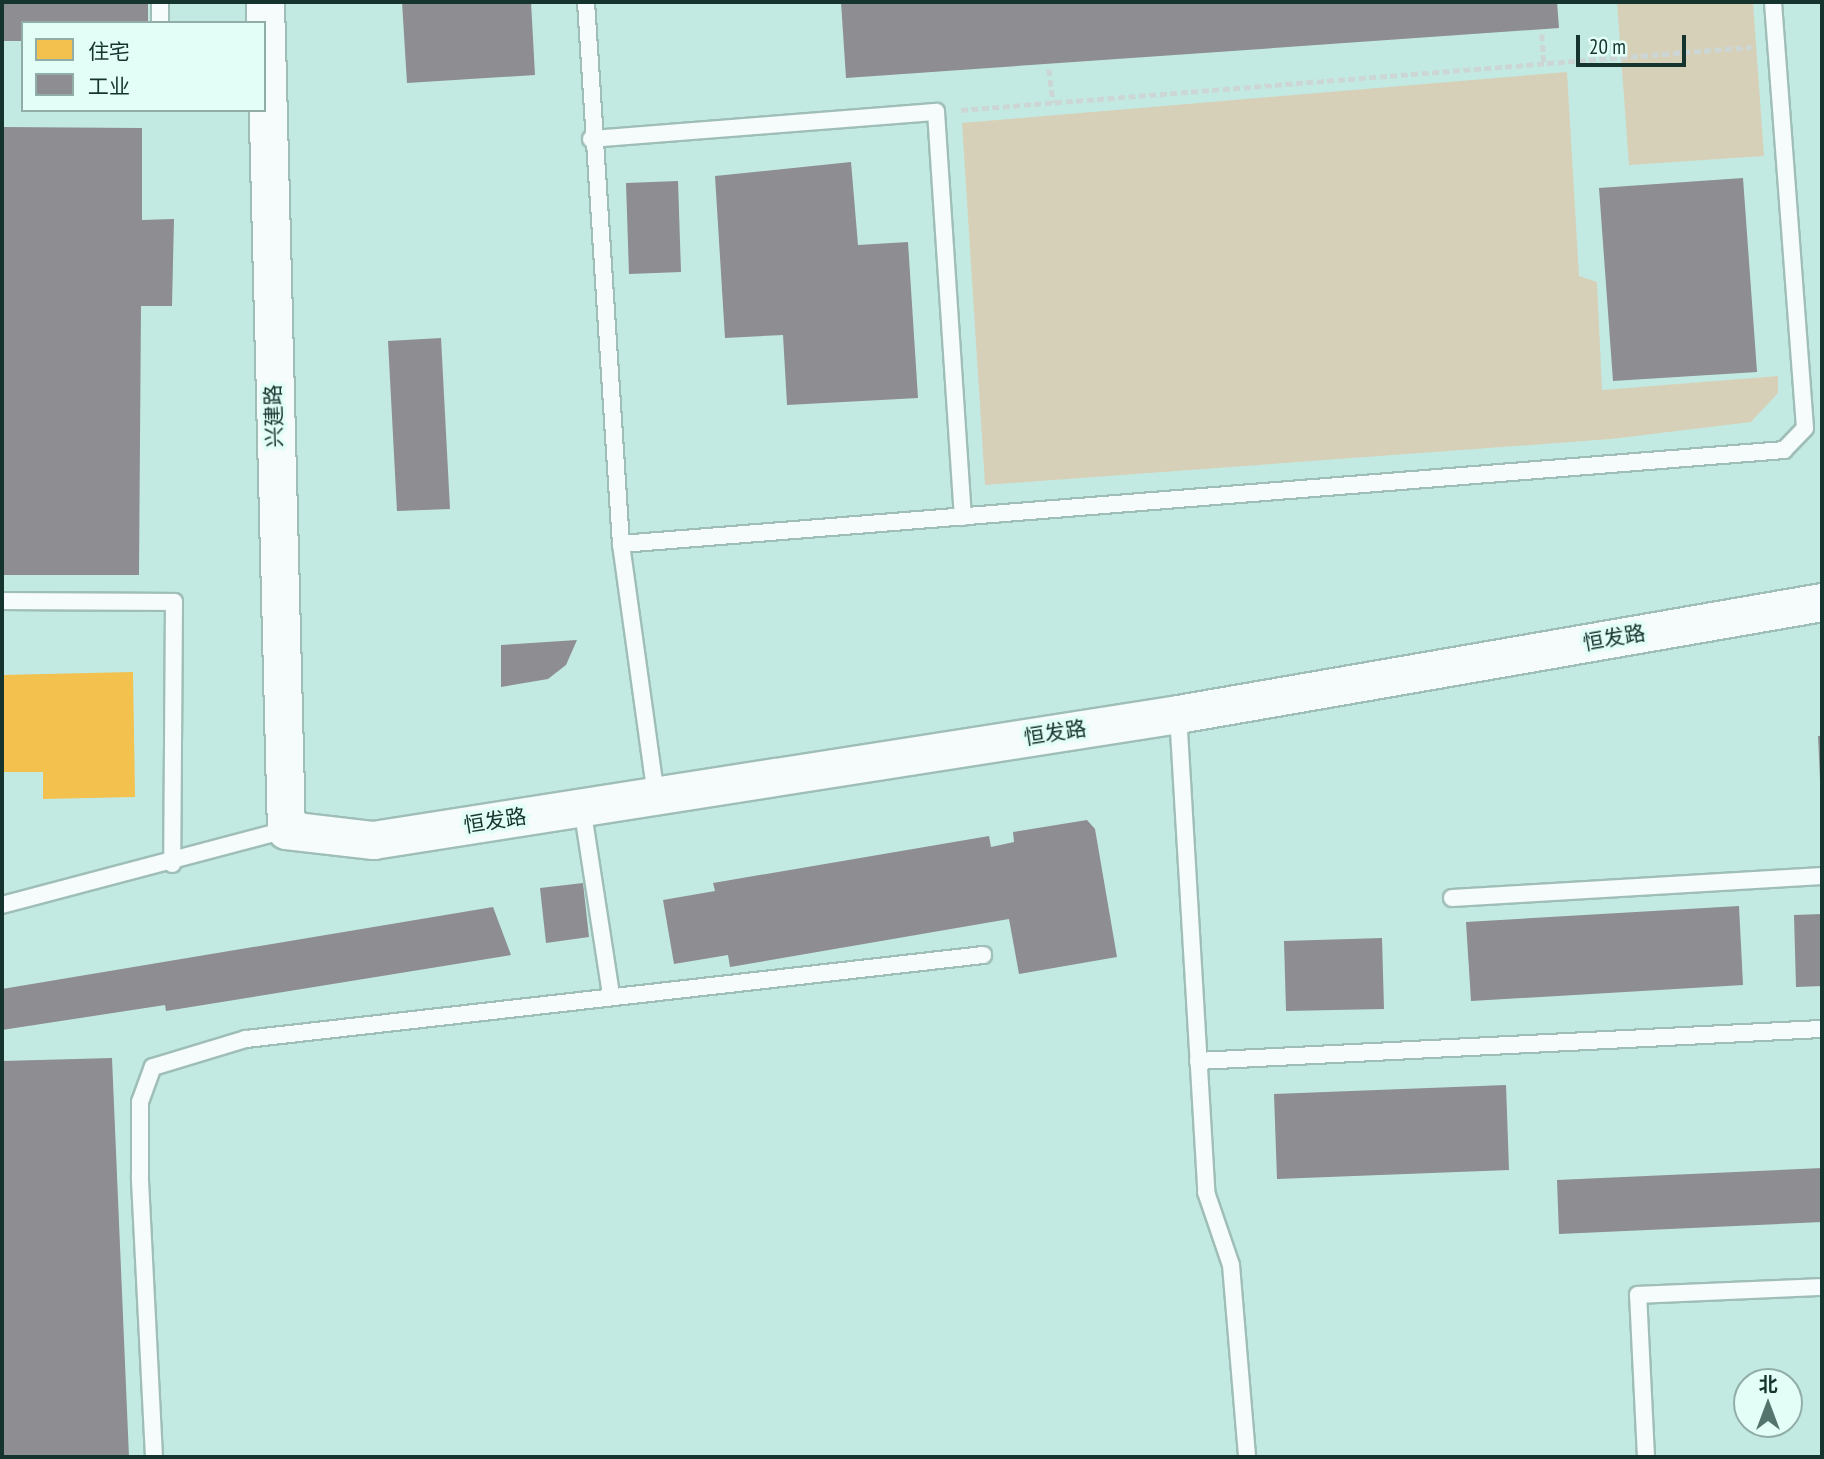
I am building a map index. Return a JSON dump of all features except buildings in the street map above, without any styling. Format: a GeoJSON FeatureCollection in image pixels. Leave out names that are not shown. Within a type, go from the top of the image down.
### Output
{"type":"FeatureCollection","features":[{"type":"Feature","properties":{"kind":"street","name":"兴建路"},"geometry":{"type":"LineString","coordinates":[[265,2],[265,21]]}},
{"type":"Feature","properties":{"kind":"street","name":"兴建路"},"geometry":{"type":"LineString","coordinates":[[265,112],[286,830]]}},
{"type":"Feature","properties":{"kind":"street","name":"恒发路"},"geometry":{"type":"LineString","coordinates":[[286,830],[373,840],[1178,714],[1822,602]]}},
{"type":"Feature","properties":{"kind":"lane"},"geometry":{"type":"LineString","coordinates":[[160,2],[160,21]]}},
{"type":"Feature","properties":{"kind":"lane"},"geometry":{"type":"LineString","coordinates":[[586,2],[591,139],[621,544],[656,796]]}},
{"type":"Feature","properties":{"kind":"lane"},"geometry":{"type":"LineString","coordinates":[[621,544],[1784,450],[1805,428],[1773,2]]}},
{"type":"Feature","properties":{"kind":"lane"},"geometry":{"type":"LineString","coordinates":[[591,139],[936,112],[963,517]]}},
{"type":"Feature","properties":{"kind":"lane"},"geometry":{"type":"LineString","coordinates":[[2,601],[174,602],[172,864]]}},
{"type":"Feature","properties":{"kind":"lane"},"geometry":{"type":"LineString","coordinates":[[1178,714],[1206,1192],[1231,1265],[1247,1457]]}},
{"type":"Feature","properties":{"kind":"lane"},"geometry":{"type":"LineString","coordinates":[[582,807],[611,996]]}},
{"type":"Feature","properties":{"kind":"lane"},"geometry":{"type":"LineString","coordinates":[[2,905],[172,864],[286,830]]}},
{"type":"Feature","properties":{"kind":"lane"},"geometry":{"type":"LineString","coordinates":[[1452,898],[1822,876]]}},
{"type":"Feature","properties":{"kind":"lane"},"geometry":{"type":"LineString","coordinates":[[154,1457],[140,1176],[140,1102],[153,1067],[246,1039],[983,955]]}},
{"type":"Feature","properties":{"kind":"lane"},"geometry":{"type":"LineString","coordinates":[[1198,1061],[1822,1030]]}},
{"type":"Feature","properties":{"kind":"lane"},"geometry":{"type":"LineString","coordinates":[[1646,1457],[1638,1294],[1822,1287]]}},
{"type":"Feature","properties":{"kind":"path"},"geometry":{"type":"LineString","coordinates":[[1542,34],[1544,63]]}},
{"type":"Feature","properties":{"kind":"path"},"geometry":{"type":"LineString","coordinates":[[936,112],[1776,45]]}},
{"type":"Feature","properties":{"kind":"path"},"geometry":{"type":"LineString","coordinates":[[1049,69],[1053,103]]}},
{"type":"Feature","properties":{"kind":"shaded area"},"geometry":{"type":"Polygon","coordinates":[[[1617,2],[1753,2],[1764,156],[1629,165],[1617,2]]]}},
{"type":"Feature","properties":{"kind":"shaded area"},"geometry":{"type":"Polygon","coordinates":[[[1567,72],[1579,276],[1597,282],[1602,390],[1778,376],[1778,393],[1751,422],[1611,439],[985,485],[962,123],[1567,72]]]}}]}
